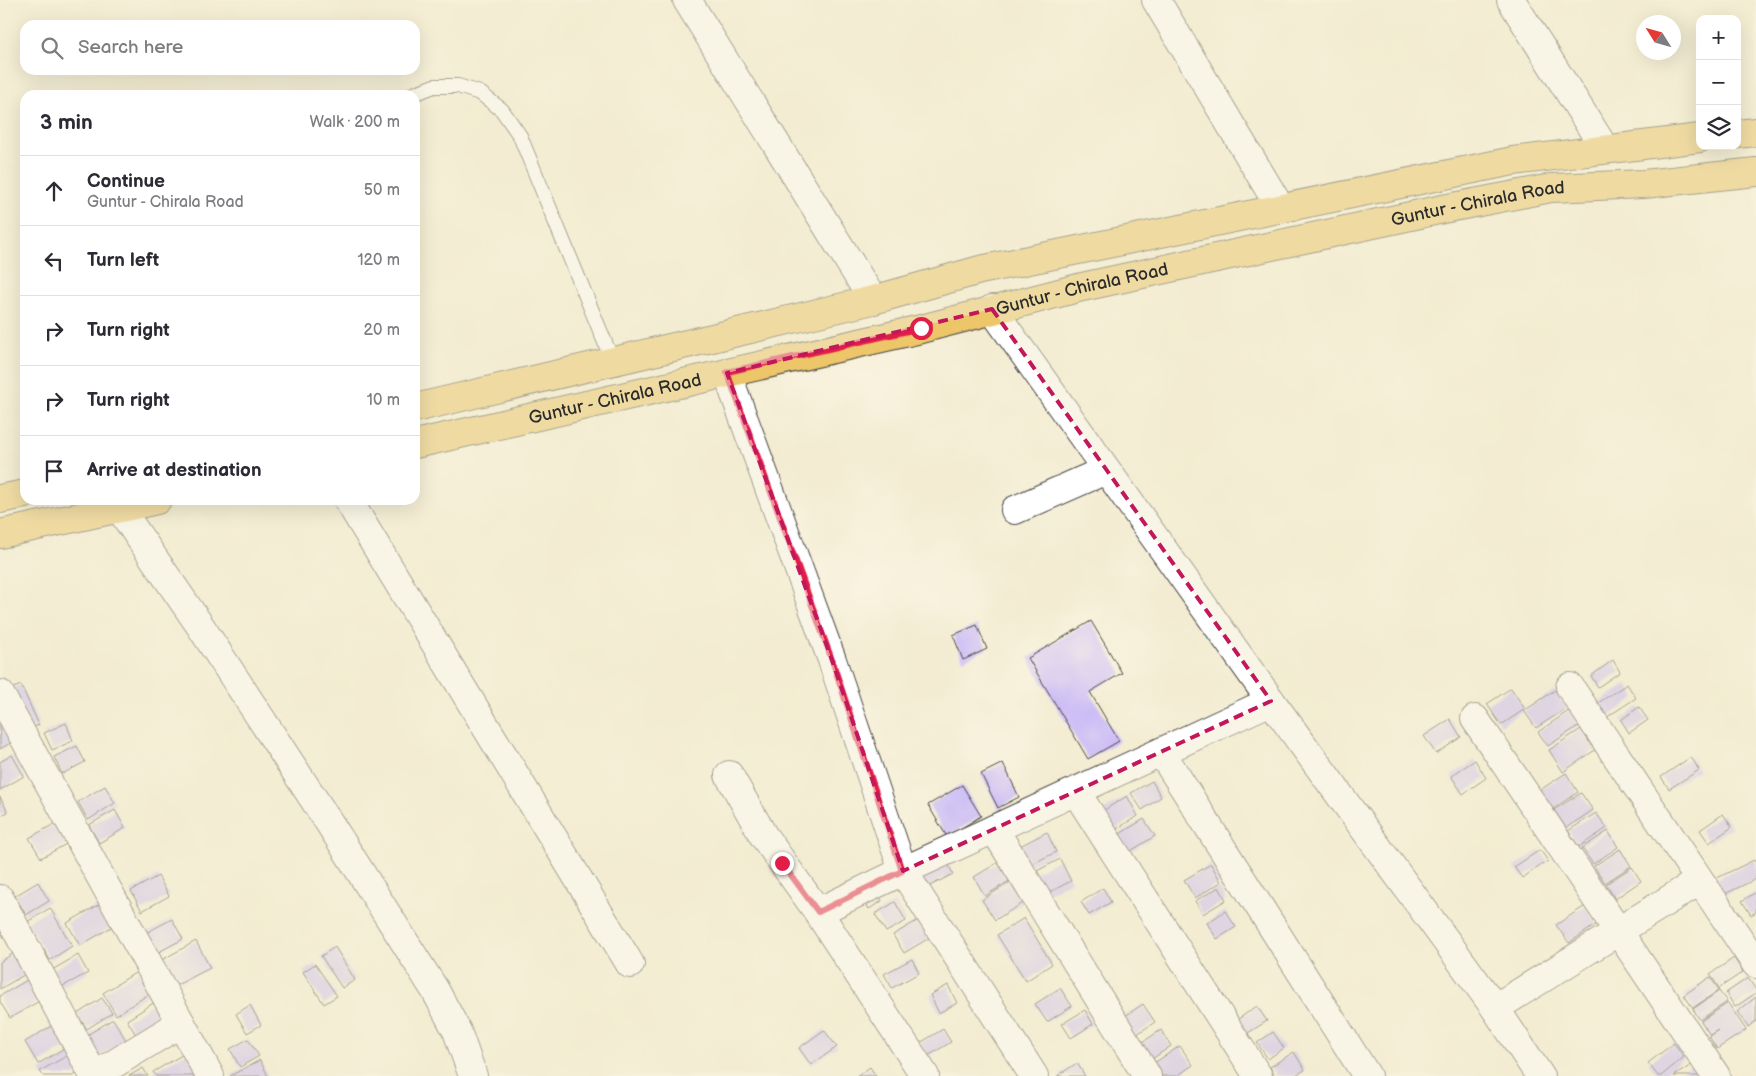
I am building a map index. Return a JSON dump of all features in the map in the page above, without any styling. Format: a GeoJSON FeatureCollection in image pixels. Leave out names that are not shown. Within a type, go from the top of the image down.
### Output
{"type":"FeatureCollection","features":[{"type":"Feature","properties":{"kind":"main road"},"geometry":{"type":"LineString","coordinates":[[1741,134],[1756,132]]}},
{"type":"Feature","properties":{"kind":"main road","name":"Guntur - Chirala Road"},"geometry":{"type":"LineString","coordinates":[[420,407],[873,300],[980,270],[1513,161],[1696,138]]}},
{"type":"Feature","properties":{"kind":"main road","name":"Guntur - Chirala Road"},"geometry":{"type":"LineString","coordinates":[[420,443],[921,328],[1140,274],[1442,209],[1551,188],[1644,184],[1756,172]]}},
{"type":"Feature","properties":{"kind":"main road"},"geometry":{"type":"LineString","coordinates":[[0,499],[20,495]]}},
{"type":"Feature","properties":{"kind":"main road"},"geometry":{"type":"LineString","coordinates":[[0,534],[136,505]]}},
{"type":"Feature","properties":{"kind":"street"},"geometry":{"type":"LineString","coordinates":[[686,0],[873,300]]}},
{"type":"Feature","properties":{"kind":"street"},"geometry":{"type":"LineString","coordinates":[[1156,0],[1281,209]]}},
{"type":"Feature","properties":{"kind":"street"},"geometry":{"type":"LineString","coordinates":[[1512,0],[1605,149]]}},
{"type":"Feature","properties":{"kind":"street"},"geometry":{"type":"LineString","coordinates":[[992,309],[1271,702],[1495,1008],[1540,1076]]}},
{"type":"Feature","properties":{"kind":"street"},"geometry":{"type":"LineString","coordinates":[[727,372],[832,660],[902,871],[1034,1076]]}},
{"type":"Feature","properties":{"kind":"street"},"geometry":{"type":"LineString","coordinates":[[1015,510],[1106,470]]}},
{"type":"Feature","properties":{"kind":"street"},"geometry":{"type":"LineString","coordinates":[[351,505],[630,964]]}},
{"type":"Feature","properties":{"kind":"street"},"geometry":{"type":"LineString","coordinates":[[120,509],[206,635],[330,824],[435,990],[457,1031],[473,1076]]}},
{"type":"Feature","properties":{"kind":"street"},"geometry":{"type":"LineString","coordinates":[[1570,687],[1756,964]]}},
{"type":"Feature","properties":{"kind":"street"},"geometry":{"type":"LineString","coordinates":[[0,694],[210,1076]]}},
{"type":"Feature","properties":{"kind":"street"},"geometry":{"type":"LineString","coordinates":[[818,912],[902,871],[1271,702]]}},
{"type":"Feature","properties":{"kind":"street"},"geometry":{"type":"LineString","coordinates":[[1475,719],[1716,1076]]}},
{"type":"Feature","properties":{"kind":"street"},"geometry":{"type":"LineString","coordinates":[[1161,752],[1367,1076]]}},
{"type":"Feature","properties":{"kind":"street"},"geometry":{"type":"LineString","coordinates":[[729,775],[763,834],[818,912],[925,1076]]}},
{"type":"Feature","properties":{"kind":"street"},"geometry":{"type":"LineString","coordinates":[[1076,792],[1258,1076]]}},
{"type":"Feature","properties":{"kind":"street"},"geometry":{"type":"LineString","coordinates":[[994,829],[1147,1076]]}},
{"type":"Feature","properties":{"kind":"street"},"geometry":{"type":"LineString","coordinates":[[1495,1008],[1699,881]]}},
{"type":"Feature","properties":{"kind":"street"},"geometry":{"type":"LineString","coordinates":[[0,899],[94,1076],[181,1023]]}},
{"type":"Feature","properties":{"kind":"lane"},"geometry":{"type":"LineString","coordinates":[[420,91],[434,86],[458,86],[480,92],[502,110],[520,136],[613,362]]}},
{"type":"Feature","properties":{"kind":"highlighted area"},"geometry":{"type":"Polygon","coordinates":[[[992,309],[1271,701],[903,871],[832,660],[727,373],[992,309]]]}},
{"type":"Feature","properties":{"kind":"building"},"geometry":{"type":"Polygon","coordinates":[[[1091,621],[1122,673],[1090,692],[1119,741],[1088,759],[1028,658],[1091,621]]]}},
{"type":"Feature","properties":{"kind":"building"},"geometry":{"type":"Polygon","coordinates":[[[977,625],[987,649],[963,660],[953,635],[977,625]]]}},
{"type":"Feature","properties":{"kind":"building"},"geometry":{"type":"Polygon","coordinates":[[[1613,660],[1620,672],[1598,687],[1591,676],[1613,660]]]}},
{"type":"Feature","properties":{"kind":"building"},"geometry":{"type":"Polygon","coordinates":[[[1627,684],[1636,698],[1604,719],[1595,705],[1627,684]]]}},
{"type":"Feature","properties":{"kind":"building"},"geometry":{"type":"Polygon","coordinates":[[[21,685],[39,725],[30,728],[13,688],[21,685]]]}},
{"type":"Feature","properties":{"kind":"building"},"geometry":{"type":"Polygon","coordinates":[[[1511,688],[1525,709],[1501,725],[1487,704],[1511,688]]]}},
{"type":"Feature","properties":{"kind":"building"},"geometry":{"type":"Polygon","coordinates":[[[1555,690],[1567,708],[1536,728],[1524,711],[1555,690]]]}},
{"type":"Feature","properties":{"kind":"building"},"geometry":{"type":"Polygon","coordinates":[[[1639,707],[1648,720],[1629,733],[1621,720],[1639,707]]]}},
{"type":"Feature","properties":{"kind":"building"},"geometry":{"type":"Polygon","coordinates":[[[1570,710],[1580,725],[1548,746],[1538,732],[1570,710]]]}},
{"type":"Feature","properties":{"kind":"building"},"geometry":{"type":"Polygon","coordinates":[[[0,713],[16,740],[0,749],[0,713]]]}},
{"type":"Feature","properties":{"kind":"building"},"geometry":{"type":"Polygon","coordinates":[[[1450,719],[1461,737],[1436,754],[1424,736],[1450,719]]]}},
{"type":"Feature","properties":{"kind":"building"},"geometry":{"type":"Polygon","coordinates":[[[66,723],[73,741],[52,750],[44,733],[66,723]]]}},
{"type":"Feature","properties":{"kind":"building"},"geometry":{"type":"Polygon","coordinates":[[[1581,729],[1595,750],[1563,772],[1549,750],[1581,729]]]}},
{"type":"Feature","properties":{"kind":"building"},"geometry":{"type":"Polygon","coordinates":[[[77,746],[85,762],[62,774],[54,757],[77,746]]]}},
{"type":"Feature","properties":{"kind":"building"},"geometry":{"type":"Polygon","coordinates":[[[12,755],[24,776],[0,790],[0,762],[12,755]]]}},
{"type":"Feature","properties":{"kind":"building"},"geometry":{"type":"Polygon","coordinates":[[[1691,757],[1699,770],[1669,789],[1661,777],[1691,757]]]}},
{"type":"Feature","properties":{"kind":"building"},"geometry":{"type":"Polygon","coordinates":[[[1475,760],[1486,778],[1463,794],[1451,776],[1475,760]]]}},
{"type":"Feature","properties":{"kind":"building"},"geometry":{"type":"Polygon","coordinates":[[[1003,763],[1019,797],[998,808],[981,774],[1003,763]]]}},
{"type":"Feature","properties":{"kind":"building"},"geometry":{"type":"Polygon","coordinates":[[[1566,773],[1578,792],[1553,809],[1540,790],[1566,773]]]}},
{"type":"Feature","properties":{"kind":"building"},"geometry":{"type":"Polygon","coordinates":[[[1152,781],[1161,797],[1142,810],[1131,793],[1152,781]]]}},
{"type":"Feature","properties":{"kind":"building"},"geometry":{"type":"Polygon","coordinates":[[[962,785],[981,816],[947,837],[928,805],[962,785]]]}},
{"type":"Feature","properties":{"kind":"building"},"geometry":{"type":"Polygon","coordinates":[[[105,786],[115,803],[88,820],[78,802],[105,786]]]}},
{"type":"Feature","properties":{"kind":"building"},"geometry":{"type":"Polygon","coordinates":[[[1581,793],[1593,810],[1566,828],[1554,810],[1581,793]]]}},
{"type":"Feature","properties":{"kind":"building"},"geometry":{"type":"Polygon","coordinates":[[[1127,796],[1138,816],[1113,831],[1101,812],[1127,796]]]}},
{"type":"Feature","properties":{"kind":"building"},"geometry":{"type":"Polygon","coordinates":[[[0,797],[8,812],[0,816],[0,797]]]}},
{"type":"Feature","properties":{"kind":"building"},"geometry":{"type":"Polygon","coordinates":[[[115,810],[125,828],[99,843],[89,825],[115,810]]]}},
{"type":"Feature","properties":{"kind":"building"},"geometry":{"type":"Polygon","coordinates":[[[1596,813],[1607,828],[1579,847],[1568,831],[1596,813]]]}},
{"type":"Feature","properties":{"kind":"building"},"geometry":{"type":"Polygon","coordinates":[[[1723,814],[1732,827],[1709,843],[1700,830],[1723,814]]]}},
{"type":"Feature","properties":{"kind":"building"},"geometry":{"type":"Polygon","coordinates":[[[1144,819],[1155,836],[1129,852],[1118,835],[1144,819]]]}},
{"type":"Feature","properties":{"kind":"building"},"geometry":{"type":"Polygon","coordinates":[[[56,823],[68,843],[41,858],[29,838],[56,823]]]}},
{"type":"Feature","properties":{"kind":"building"},"geometry":{"type":"Polygon","coordinates":[[[1608,831],[1618,847],[1593,864],[1582,848],[1608,831]]]}},
{"type":"Feature","properties":{"kind":"building"},"geometry":{"type":"Polygon","coordinates":[[[1047,832],[1056,852],[1030,865],[1020,846],[1047,832]]]}},
{"type":"Feature","properties":{"kind":"building"},"geometry":{"type":"Polygon","coordinates":[[[1620,849],[1631,866],[1605,883],[1594,866],[1620,849]]]}},
{"type":"Feature","properties":{"kind":"building"},"geometry":{"type":"Polygon","coordinates":[[[1540,850],[1548,861],[1522,878],[1514,867],[1540,850]]]}},
{"type":"Feature","properties":{"kind":"building"},"geometry":{"type":"Polygon","coordinates":[[[1060,859],[1071,881],[1046,894],[1035,872],[1060,859]]]}},
{"type":"Feature","properties":{"kind":"building"},"geometry":{"type":"Polygon","coordinates":[[[946,860],[953,874],[926,888],[919,874],[946,860]]]}},
{"type":"Feature","properties":{"kind":"building"},"geometry":{"type":"Polygon","coordinates":[[[1002,860],[1014,878],[985,896],[974,877],[1002,860]]]}},
{"type":"Feature","properties":{"kind":"building"},"geometry":{"type":"Polygon","coordinates":[[[1754,860],[1756,863],[1756,879],[1723,895],[1715,879],[1754,860]]]}},
{"type":"Feature","properties":{"kind":"building"},"geometry":{"type":"Polygon","coordinates":[[[1211,864],[1221,882],[1195,898],[1184,880],[1211,864]]]}},
{"type":"Feature","properties":{"kind":"building"},"geometry":{"type":"Polygon","coordinates":[[[1632,867],[1641,881],[1615,899],[1606,884],[1632,867]]]}},
{"type":"Feature","properties":{"kind":"building"},"geometry":{"type":"Polygon","coordinates":[[[158,876],[169,896],[142,911],[131,891],[158,876]]]}},
{"type":"Feature","properties":{"kind":"building"},"geometry":{"type":"Polygon","coordinates":[[[38,882],[49,901],[26,915],[15,896],[38,882]]]}},
{"type":"Feature","properties":{"kind":"building"},"geometry":{"type":"Polygon","coordinates":[[[1010,882],[1023,903],[995,920],[982,900],[1010,882]]]}},
{"type":"Feature","properties":{"kind":"building"},"geometry":{"type":"Polygon","coordinates":[[[1219,887],[1226,900],[1203,914],[1195,901],[1219,887]]]}},
{"type":"Feature","properties":{"kind":"building"},"geometry":{"type":"Polygon","coordinates":[[[1103,888],[1111,902],[1089,915],[1081,902],[1103,888]]]}},
{"type":"Feature","properties":{"kind":"building"},"geometry":{"type":"Polygon","coordinates":[[[876,891],[882,901],[869,909],[863,899],[876,891]]]}},
{"type":"Feature","properties":{"kind":"building"},"geometry":{"type":"Polygon","coordinates":[[[1756,892],[1756,912],[1751,915],[1742,901],[1756,892]]]}},
{"type":"Feature","properties":{"kind":"building"},"geometry":{"type":"Polygon","coordinates":[[[895,902],[906,921],[886,932],[875,914],[895,902]]]}},
{"type":"Feature","properties":{"kind":"building"},"geometry":{"type":"Polygon","coordinates":[[[100,904],[113,926],[80,946],[67,923],[100,904]]]}},
{"type":"Feature","properties":{"kind":"building"},"geometry":{"type":"Polygon","coordinates":[[[1585,906],[1597,924],[1569,943],[1556,925],[1585,906]]]}},
{"type":"Feature","properties":{"kind":"building"},"geometry":{"type":"Polygon","coordinates":[[[50,908],[72,946],[50,960],[27,922],[50,908]]]}},
{"type":"Feature","properties":{"kind":"building"},"geometry":{"type":"Polygon","coordinates":[[[1225,911],[1236,927],[1217,939],[1207,923],[1225,911]]]}},
{"type":"Feature","properties":{"kind":"building"},"geometry":{"type":"Polygon","coordinates":[[[1024,918],[1052,964],[1026,981],[997,935],[1024,918]]]}},
{"type":"Feature","properties":{"kind":"building"},"geometry":{"type":"Polygon","coordinates":[[[172,919],[183,939],[153,955],[142,935],[172,919]]]}},
{"type":"Feature","properties":{"kind":"building"},"geometry":{"type":"Polygon","coordinates":[[[920,919],[931,937],[904,953],[893,935],[920,919]]]}},
{"type":"Feature","properties":{"kind":"building"},"geometry":{"type":"Polygon","coordinates":[[[196,941],[210,968],[173,987],[160,961],[196,941]]]}},
{"type":"Feature","properties":{"kind":"building"},"geometry":{"type":"Polygon","coordinates":[[[335,947],[355,980],[342,988],[321,956],[335,947]]]}},
{"type":"Feature","properties":{"kind":"building"},"geometry":{"type":"Polygon","coordinates":[[[17,951],[29,972],[0,989],[0,962],[17,951]]]}},
{"type":"Feature","properties":{"kind":"building"},"geometry":{"type":"Polygon","coordinates":[[[78,955],[88,973],[61,987],[52,970],[78,955]]]}},
{"type":"Feature","properties":{"kind":"building"},"geometry":{"type":"Polygon","coordinates":[[[1734,958],[1743,972],[1719,988],[1710,974],[1734,958]]]}},
{"type":"Feature","properties":{"kind":"building"},"geometry":{"type":"Polygon","coordinates":[[[912,959],[919,973],[892,988],[884,974],[912,959]]]}},
{"type":"Feature","properties":{"kind":"building"},"geometry":{"type":"Polygon","coordinates":[[[315,964],[337,996],[324,1004],[303,972],[315,964]]]}},
{"type":"Feature","properties":{"kind":"building"},"geometry":{"type":"Polygon","coordinates":[[[143,968],[157,989],[116,1015],[103,993],[143,968]]]}},
{"type":"Feature","properties":{"kind":"building"},"geometry":{"type":"Polygon","coordinates":[[[1710,977],[1719,990],[1693,1008],[1684,995],[1710,977]]]}},
{"type":"Feature","properties":{"kind":"building"},"geometry":{"type":"Polygon","coordinates":[[[1748,978],[1756,993],[1735,1007],[1726,993],[1748,978]]]}},
{"type":"Feature","properties":{"kind":"building"},"geometry":{"type":"Polygon","coordinates":[[[29,979],[41,1000],[10,1018],[0,1002],[0,996],[29,979]]]}},
{"type":"Feature","properties":{"kind":"building"},"geometry":{"type":"Polygon","coordinates":[[[948,985],[957,1003],[939,1013],[930,995],[948,985]]]}},
{"type":"Feature","properties":{"kind":"building"},"geometry":{"type":"Polygon","coordinates":[[[1060,988],[1072,1006],[1047,1022],[1035,1004],[1060,988]]]}},
{"type":"Feature","properties":{"kind":"building"},"geometry":{"type":"Polygon","coordinates":[[[1719,991],[1727,1002],[1700,1020],[1693,1009],[1719,991]]]}},
{"type":"Feature","properties":{"kind":"building"},"geometry":{"type":"Polygon","coordinates":[[[1756,997],[1756,1021],[1748,1027],[1737,1012],[1756,997]]]}},
{"type":"Feature","properties":{"kind":"building"},"geometry":{"type":"Polygon","coordinates":[[[102,998],[112,1013],[87,1029],[77,1014],[102,998]]]}},
{"type":"Feature","properties":{"kind":"building"},"geometry":{"type":"Polygon","coordinates":[[[158,1000],[169,1019],[138,1038],[127,1020],[158,1000]]]}},
{"type":"Feature","properties":{"kind":"building"},"geometry":{"type":"Polygon","coordinates":[[[1728,1003],[1746,1030],[1717,1049],[1709,1036],[1718,1030],[1710,1035],[1701,1021],[1728,1003]]]}},
{"type":"Feature","properties":{"kind":"building"},"geometry":{"type":"Polygon","coordinates":[[[1143,1004],[1155,1022],[1131,1038],[1119,1020],[1143,1004]]]}},
{"type":"Feature","properties":{"kind":"building"},"geometry":{"type":"Polygon","coordinates":[[[250,1005],[261,1025],[247,1033],[236,1014],[250,1005]]]}},
{"type":"Feature","properties":{"kind":"building"},"geometry":{"type":"Polygon","coordinates":[[[1257,1006],[1267,1021],[1240,1038],[1231,1024],[1257,1006]]]}},
{"type":"Feature","properties":{"kind":"building"},"geometry":{"type":"Polygon","coordinates":[[[1085,1010],[1093,1024],[1071,1038],[1062,1024],[1085,1010]]]}},
{"type":"Feature","properties":{"kind":"building"},"geometry":{"type":"Polygon","coordinates":[[[113,1019],[126,1040],[97,1058],[84,1037],[113,1019]]]}},
{"type":"Feature","properties":{"kind":"building"},"geometry":{"type":"Polygon","coordinates":[[[58,1022],[71,1044],[38,1064],[25,1042],[58,1022]]]}},
{"type":"Feature","properties":{"kind":"building"},"geometry":{"type":"Polygon","coordinates":[[[943,1029],[951,1042],[928,1056],[920,1043],[943,1029]]]}},
{"type":"Feature","properties":{"kind":"building"},"geometry":{"type":"Polygon","coordinates":[[[824,1030],[837,1047],[811,1065],[799,1048],[824,1030]]]}},
{"type":"Feature","properties":{"kind":"building"},"geometry":{"type":"Polygon","coordinates":[[[1161,1030],[1171,1046],[1149,1061],[1138,1045],[1161,1030]]]}},
{"type":"Feature","properties":{"kind":"building"},"geometry":{"type":"Polygon","coordinates":[[[1273,1032],[1284,1048],[1268,1059],[1257,1043],[1273,1032]]]}},
{"type":"Feature","properties":{"kind":"building"},"geometry":{"type":"Polygon","coordinates":[[[248,1039],[259,1056],[240,1067],[230,1049],[248,1039]]]}},
{"type":"Feature","properties":{"kind":"building"},"geometry":{"type":"Polygon","coordinates":[[[1674,1043],[1684,1057],[1661,1076],[1658,1076],[1648,1063],[1674,1043]]]}},
{"type":"Feature","properties":{"kind":"building"},"geometry":{"type":"Polygon","coordinates":[[[1180,1046],[1193,1065],[1177,1076],[1153,1076],[1148,1067],[1180,1046]]]}},
{"type":"Feature","properties":{"kind":"building"},"geometry":{"type":"Polygon","coordinates":[[[187,1052],[200,1076],[156,1076],[153,1072],[187,1052]]]}},
{"type":"Feature","properties":{"kind":"building"},"geometry":{"type":"Polygon","coordinates":[[[1294,1052],[1305,1070],[1294,1076],[1275,1076],[1270,1067],[1294,1052]]]}},
{"type":"Feature","properties":{"kind":"building"},"geometry":{"type":"Polygon","coordinates":[[[72,1053],[82,1071],[73,1076],[43,1076],[40,1071],[72,1053]]]}},
{"type":"Feature","properties":{"kind":"building"},"geometry":{"type":"Polygon","coordinates":[[[260,1060],[268,1076],[230,1076],[260,1060]]]}},
{"type":"Feature","properties":{"kind":"building"},"geometry":{"type":"Polygon","coordinates":[[[1077,1063],[1085,1076],[1057,1076],[1077,1063]]]}},
{"type":"Feature","properties":{"kind":"building"},"geometry":{"type":"Polygon","coordinates":[[[1693,1064],[1701,1076],[1674,1076],[1693,1064]]]}},
{"type":"Feature","properties":{"kind":"building"},"geometry":{"type":"Polygon","coordinates":[[[870,1067],[876,1076],[857,1076],[870,1067]]]}},
{"type":"Feature","properties":{"kind":"building"},"geometry":{"type":"Polygon","coordinates":[[[143,1068],[148,1076],[129,1076],[143,1068]]]}},
{"type":"Feature","properties":{"kind":"route"},"geometry":{"type":"LineString","coordinates":[[782,863],[818,912],[902,871],[832,660],[727,372],[921,328]]}}]}
